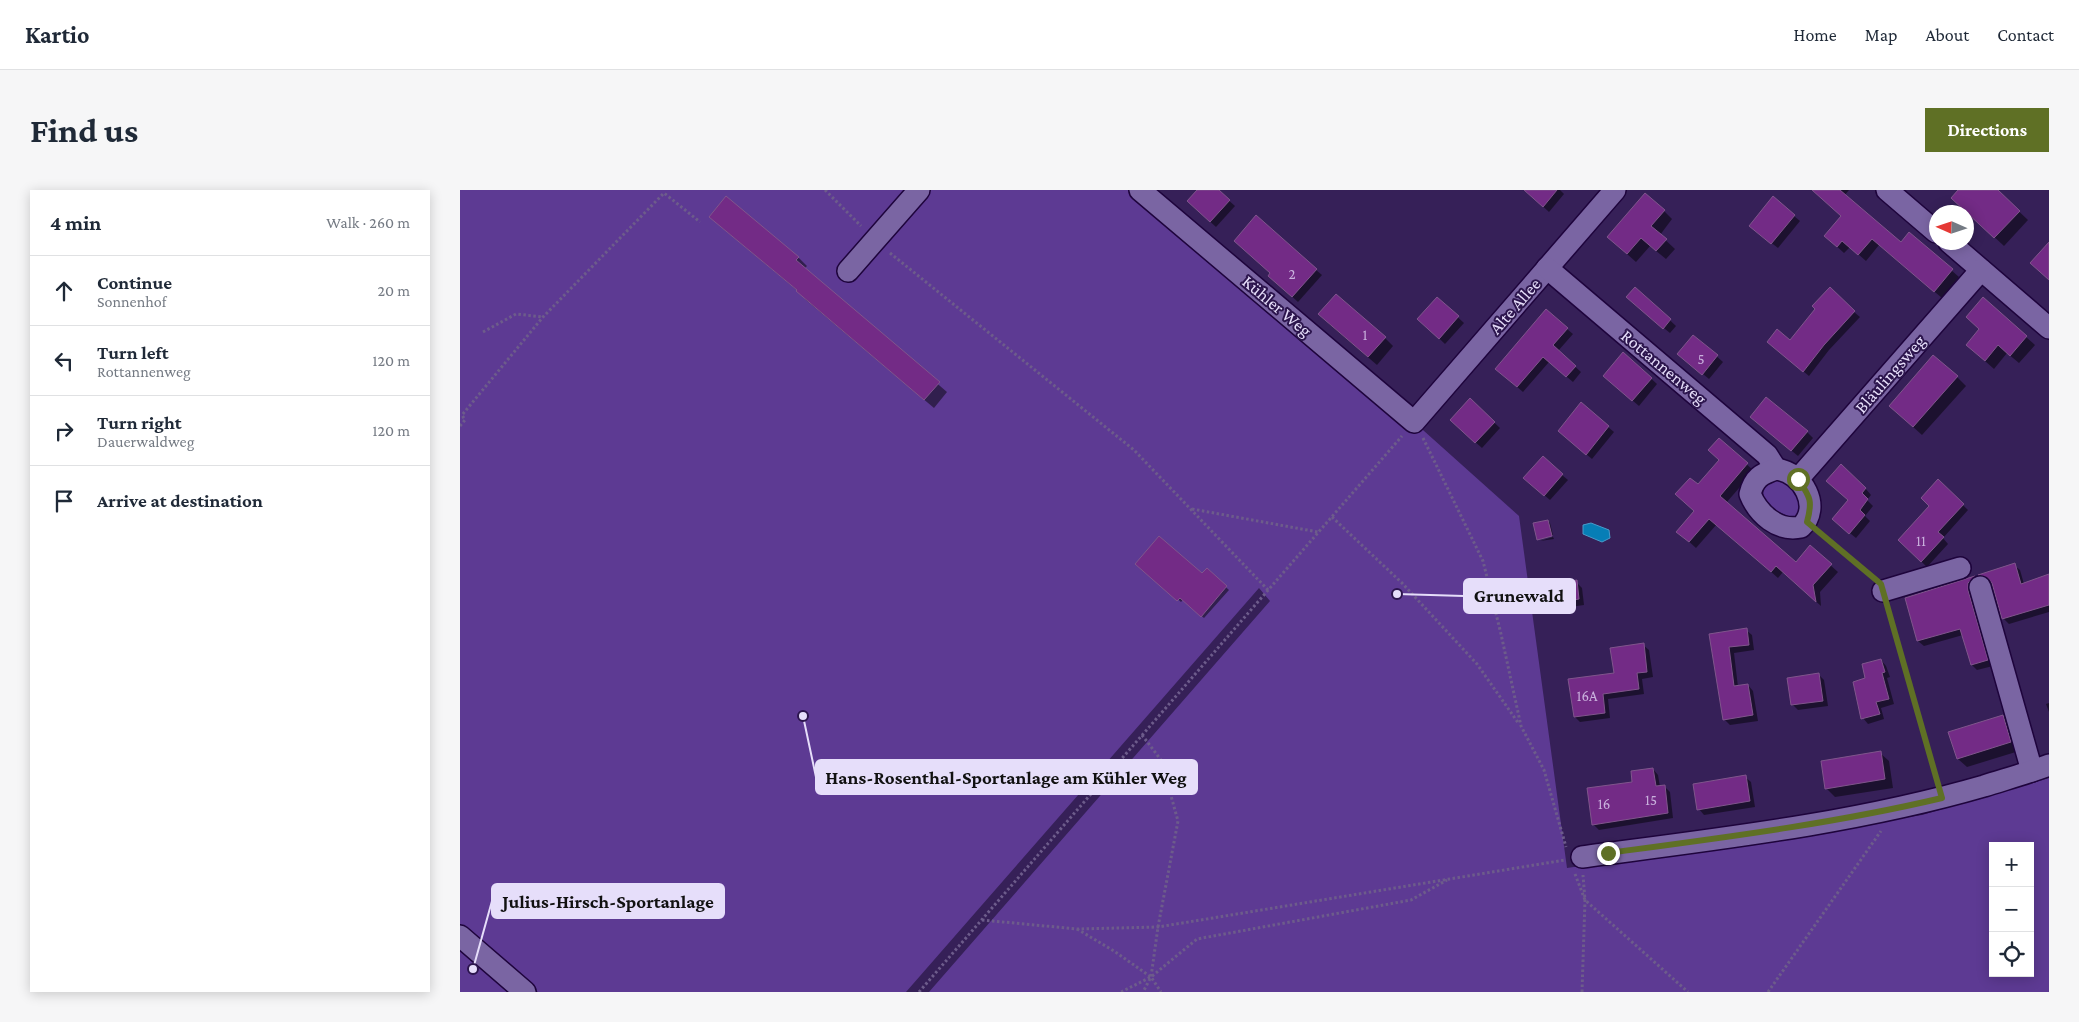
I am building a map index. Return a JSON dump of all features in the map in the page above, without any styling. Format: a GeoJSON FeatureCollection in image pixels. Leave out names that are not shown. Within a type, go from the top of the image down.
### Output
{"type":"FeatureCollection","features":[{"type":"Feature","properties":{"kind":"street"},"geometry":{"type":"LineString","coordinates":[[848,271],[919,190]]}},
{"type":"Feature","properties":{"kind":"street","name":"Kühler Weg"},"geometry":{"type":"LineString","coordinates":[[1140,190],[1414,422]]}},
{"type":"Feature","properties":{"kind":"street"},"geometry":{"type":"LineString","coordinates":[[1887,190],[1929,226]]}},
{"type":"Feature","properties":{"kind":"street","name":"Alte Allee"},"geometry":{"type":"LineString","coordinates":[[1414,422],[1547,268],[1606,193]]}},
{"type":"Feature","properties":{"kind":"street"},"geometry":{"type":"LineString","coordinates":[[1958,250],[2049,328]]}},
{"type":"Feature","properties":{"kind":"street","name":"Rottannenweg"},"geometry":{"type":"LineString","coordinates":[[1547,268],[1767,455],[1776,469]]}},
{"type":"Feature","properties":{"kind":"street","name":"Bläulingsweg"},"geometry":{"type":"LineString","coordinates":[[1798,479],[1981,270]]}},
{"type":"Feature","properties":{"kind":"street"},"geometry":{"type":"LineString","coordinates":[[1776,469],[1783,470],[1798,479],[1808,495],[1812,506],[1807,522],[1801,527],[1782,528],[1762,514],[1750,494],[1755,480],[1761,474],[1776,469]]}},
{"type":"Feature","properties":{"kind":"street"},"geometry":{"type":"LineString","coordinates":[[1883,592],[1960,568]]}},
{"type":"Feature","properties":{"kind":"street"},"geometry":{"type":"LineString","coordinates":[[1576,858],[1796,827],[1897,808],[1942,798],[2040,768],[1980,587]]}},
{"type":"Feature","properties":{"kind":"street"},"geometry":{"type":"LineString","coordinates":[[460,936],[525,992]]}},
{"type":"Feature","properties":{"kind":"path"},"geometry":{"type":"LineString","coordinates":[[825,190],[875,241],[1134,450],[1269,591]]}},
{"type":"Feature","properties":{"kind":"path"},"geometry":{"type":"LineString","coordinates":[[460,426],[466,420],[462,414],[543,317],[664,193],[700,222]]}},
{"type":"Feature","properties":{"kind":"path"},"geometry":{"type":"LineString","coordinates":[[483,332],[516,314],[543,317]]}},
{"type":"Feature","properties":{"kind":"path"},"geometry":{"type":"LineString","coordinates":[[919,992],[1414,422],[1483,561],[1502,634],[1521,726]]}},
{"type":"Feature","properties":{"kind":"path"},"geometry":{"type":"LineString","coordinates":[[1191,509],[1319,532]]}},
{"type":"Feature","properties":{"kind":"path"},"geometry":{"type":"LineString","coordinates":[[1332,517],[1402,583],[1477,664],[1521,726],[1544,770],[1576,858],[1585,900],[1582,992]]}},
{"type":"Feature","properties":{"kind":"path"},"geometry":{"type":"LineString","coordinates":[[1807,522],[1881,584],[1942,798]]}},
{"type":"Feature","properties":{"kind":"path"},"geometry":{"type":"LineString","coordinates":[[1142,735],[1161,760],[1178,821],[1158,927],[1151,977],[1143,992]]}},
{"type":"Feature","properties":{"kind":"path"},"geometry":{"type":"LineString","coordinates":[[1768,992],[1897,808]]}},
{"type":"Feature","properties":{"kind":"path"},"geometry":{"type":"LineString","coordinates":[[981,920],[1077,928],[1158,927],[1576,858]]}},
{"type":"Feature","properties":{"kind":"path"},"geometry":{"type":"LineString","coordinates":[[1576,858],[1585,900],[1688,992]]}},
{"type":"Feature","properties":{"kind":"path"},"geometry":{"type":"LineString","coordinates":[[1121,992],[1151,977],[1197,939],[1411,900],[1450,878]]}},
{"type":"Feature","properties":{"kind":"path"},"geometry":{"type":"LineString","coordinates":[[1077,928],[1151,977],[1161,992]]}},
{"type":"Feature","properties":{"kind":"shaded area"},"geometry":{"type":"Polygon","coordinates":[[[460,190],[1138,190],[1414,422],[1519,516],[1567,868],[1922,815],[2049,778],[2049,992],[929,992],[1270,601],[1259,588],[906,992],[538,992],[460,924],[460,190]]]}},
{"type":"Feature","properties":{"kind":"shaded area"},"geometry":{"type":"Polygon","coordinates":[[[1773,479],[1784,481],[1794,487],[1804,500],[1806,505],[1796,519],[1779,512],[1765,500],[1763,494],[1765,484],[1773,479]]]}},
{"type":"Feature","properties":{"kind":"shaded area"},"geometry":{"type":"Polygon","coordinates":[[[460,946],[513,992],[460,992],[460,946]]]}},
{"type":"Feature","properties":{"kind":"water"},"geometry":{"type":"Polygon","coordinates":[[[1591,523],[1609,530],[1610,538],[1602,542],[1583,534],[1583,525],[1591,523]]]}},
{"type":"Feature","properties":{"kind":"building"},"geometry":{"type":"Polygon","coordinates":[[[1197,190],[1219,190],[1230,200],[1210,222],[1187,201],[1197,190]]]}},
{"type":"Feature","properties":{"kind":"building"},"geometry":{"type":"Polygon","coordinates":[[[1524,190],[1557,190],[1543,207],[1524,190]]]}},
{"type":"Feature","properties":{"kind":"building"},"geometry":{"type":"Polygon","coordinates":[[[1812,190],[1840,190],[1901,242],[1909,232],[1953,269],[1934,292],[1872,239],[1858,255],[1842,241],[1837,247],[1824,236],[1841,216],[1812,190]]]}},
{"type":"Feature","properties":{"kind":"building"},"geometry":{"type":"Polygon","coordinates":[[[1958,190],[1998,190],[2020,211],[1994,238],[1974,219],[1974,205],[1959,205],[1951,198],[1958,190]]]}},
{"type":"Feature","properties":{"kind":"building"},"geometry":{"type":"Polygon","coordinates":[[[1645,193],[1665,210],[1651,226],[1667,239],[1656,251],[1641,238],[1627,254],[1607,237],[1645,193]]]}},
{"type":"Feature","properties":{"kind":"building"},"geometry":{"type":"Polygon","coordinates":[[[726,196],[799,257],[796,260],[940,382],[924,400],[709,217],[726,196]]]}},
{"type":"Feature","properties":{"kind":"building"},"geometry":{"type":"Polygon","coordinates":[[[1773,196],[1795,215],[1771,244],[1749,226],[1773,196]]]}},
{"type":"Feature","properties":{"kind":"building"},"geometry":{"type":"Polygon","coordinates":[[[1256,215],[1317,269],[1292,297],[1268,276],[1270,273],[1234,241],[1256,215]]]}},
{"type":"Feature","properties":{"kind":"building"},"geometry":{"type":"Polygon","coordinates":[[[2049,242],[2049,280],[2030,263],[2049,242]]]}},
{"type":"Feature","properties":{"kind":"building"},"geometry":{"type":"Polygon","coordinates":[[[1635,287],[1671,319],[1663,329],[1626,297],[1635,287]]]}},
{"type":"Feature","properties":{"kind":"building"},"geometry":{"type":"Polygon","coordinates":[[[1830,287],[1855,311],[1824,345],[1803,372],[1767,342],[1777,329],[1790,340],[1815,309],[1812,306],[1830,287]]]}},
{"type":"Feature","properties":{"kind":"building"},"geometry":{"type":"Polygon","coordinates":[[[1336,294],[1386,337],[1368,357],[1318,314],[1336,294]]]}},
{"type":"Feature","properties":{"kind":"building"},"geometry":{"type":"Polygon","coordinates":[[[1437,297],[1459,316],[1439,339],[1417,319],[1437,297]]]}},
{"type":"Feature","properties":{"kind":"building"},"geometry":{"type":"Polygon","coordinates":[[[1983,297],[2027,336],[2010,356],[1998,345],[1985,361],[1966,345],[1979,329],[1966,317],[1983,297]]]}},
{"type":"Feature","properties":{"kind":"building"},"geometry":{"type":"Polygon","coordinates":[[[1546,309],[1568,328],[1553,345],[1576,366],[1566,377],[1543,357],[1517,387],[1495,369],[1546,309]]]}},
{"type":"Feature","properties":{"kind":"building"},"geometry":{"type":"Polygon","coordinates":[[[1693,335],[1718,355],[1702,375],[1677,354],[1693,335]]]}},
{"type":"Feature","properties":{"kind":"building"},"geometry":{"type":"Polygon","coordinates":[[[1623,352],[1652,378],[1632,401],[1603,376],[1623,352]]]}},
{"type":"Feature","properties":{"kind":"building"},"geometry":{"type":"Polygon","coordinates":[[[1933,355],[1958,376],[1913,427],[1889,406],[1933,355]]]}},
{"type":"Feature","properties":{"kind":"building"},"geometry":{"type":"Polygon","coordinates":[[[1766,397],[1808,431],[1791,451],[1750,417],[1766,397]]]}},
{"type":"Feature","properties":{"kind":"building"},"geometry":{"type":"Polygon","coordinates":[[[1470,398],[1495,422],[1475,443],[1450,420],[1470,398]]]}},
{"type":"Feature","properties":{"kind":"building"},"geometry":{"type":"Polygon","coordinates":[[[1581,402],[1609,426],[1586,455],[1558,431],[1581,402]]]}},
{"type":"Feature","properties":{"kind":"building"},"geometry":{"type":"Polygon","coordinates":[[[1719,438],[1748,463],[1720,496],[1796,562],[1810,545],[1832,564],[1813,585],[1816,602],[1776,566],[1771,572],[1709,519],[1689,542],[1676,532],[1694,511],[1675,494],[1690,478],[1698,484],[1719,460],[1708,450],[1719,438]]]}},
{"type":"Feature","properties":{"kind":"building"},"geometry":{"type":"Polygon","coordinates":[[[1543,456],[1563,474],[1544,496],[1523,478],[1543,456]]]}},
{"type":"Feature","properties":{"kind":"building"},"geometry":{"type":"Polygon","coordinates":[[[1841,464],[1866,488],[1862,493],[1868,499],[1860,510],[1865,515],[1849,534],[1832,519],[1848,500],[1826,481],[1841,464]]]}},
{"type":"Feature","properties":{"kind":"building"},"geometry":{"type":"Polygon","coordinates":[[[1938,479],[1964,504],[1938,532],[1944,537],[1921,562],[1898,540],[1929,506],[1921,498],[1938,479]]]}},
{"type":"Feature","properties":{"kind":"building"},"geometry":{"type":"Polygon","coordinates":[[[1548,520],[1552,536],[1537,540],[1533,523],[1548,520]]]}},
{"type":"Feature","properties":{"kind":"building"},"geometry":{"type":"Polygon","coordinates":[[[1159,536],[1202,573],[1207,568],[1227,586],[1201,617],[1180,598],[1177,601],[1135,564],[1159,536]]]}},
{"type":"Feature","properties":{"kind":"building"},"geometry":{"type":"Polygon","coordinates":[[[2015,563],[2021,584],[2049,574],[2049,605],[2002,619],[1992,583],[1988,578],[1978,575],[2015,563]]]}},
{"type":"Feature","properties":{"kind":"building"},"geometry":{"type":"Polygon","coordinates":[[[1975,576],[1968,583],[1968,590],[1988,660],[1971,665],[1960,629],[1917,641],[1905,598],[1975,576]]]}},
{"type":"Feature","properties":{"kind":"building"},"geometry":{"type":"Polygon","coordinates":[[[1577,580],[1579,599],[1563,602],[1561,583],[1577,580]]]}},
{"type":"Feature","properties":{"kind":"building"},"geometry":{"type":"Polygon","coordinates":[[[1747,628],[1749,645],[1729,647],[1734,686],[1748,684],[1753,715],[1723,720],[1709,634],[1747,628]]]}},
{"type":"Feature","properties":{"kind":"building"},"geometry":{"type":"Polygon","coordinates":[[[1644,643],[1647,672],[1637,673],[1639,689],[1603,694],[1605,713],[1574,717],[1568,679],[1614,673],[1610,648],[1644,643]]]}},
{"type":"Feature","properties":{"kind":"building"},"geometry":{"type":"Polygon","coordinates":[[[1881,659],[1885,672],[1882,673],[1889,699],[1876,702],[1880,714],[1861,719],[1853,682],[1865,678],[1862,664],[1881,659]]]}},
{"type":"Feature","properties":{"kind":"building"},"geometry":{"type":"Polygon","coordinates":[[[1819,673],[1823,701],[1791,705],[1787,678],[1819,673]]]}},
{"type":"Feature","properties":{"kind":"building"},"geometry":{"type":"Polygon","coordinates":[[[2003,715],[2011,742],[1957,759],[1948,732],[2003,715]]]}},
{"type":"Feature","properties":{"kind":"building"},"geometry":{"type":"Polygon","coordinates":[[[1881,751],[1885,779],[1825,789],[1821,761],[1881,751]]]}},
{"type":"Feature","properties":{"kind":"building"},"geometry":{"type":"Polygon","coordinates":[[[1653,768],[1656,786],[1665,785],[1668,813],[1592,825],[1587,788],[1632,782],[1631,771],[1653,768]]]}},
{"type":"Feature","properties":{"kind":"building"},"geometry":{"type":"Polygon","coordinates":[[[1746,775],[1750,801],[1697,810],[1693,784],[1746,775]]]}},
{"type":"Feature","properties":{"kind":"place","name":"Grunewald"},"geometry":{"type":"Point","coordinates":[1397,594]}},
{"type":"Feature","properties":{"kind":"place","name":"Hans-Rosenthal-Sportanlage am Kühler Weg"},"geometry":{"type":"Point","coordinates":[803,716]}},
{"type":"Feature","properties":{"kind":"place","name":"Julius-Hirsch-Sportanlage"},"geometry":{"type":"Point","coordinates":[473,969]}},
{"type":"Feature","properties":{"kind":"route"},"geometry":{"type":"LineString","coordinates":[[1608,853],[1796,827],[1942,798],[1881,584],[1807,522],[1812,506],[1808,495],[1798,479]]}}]}
